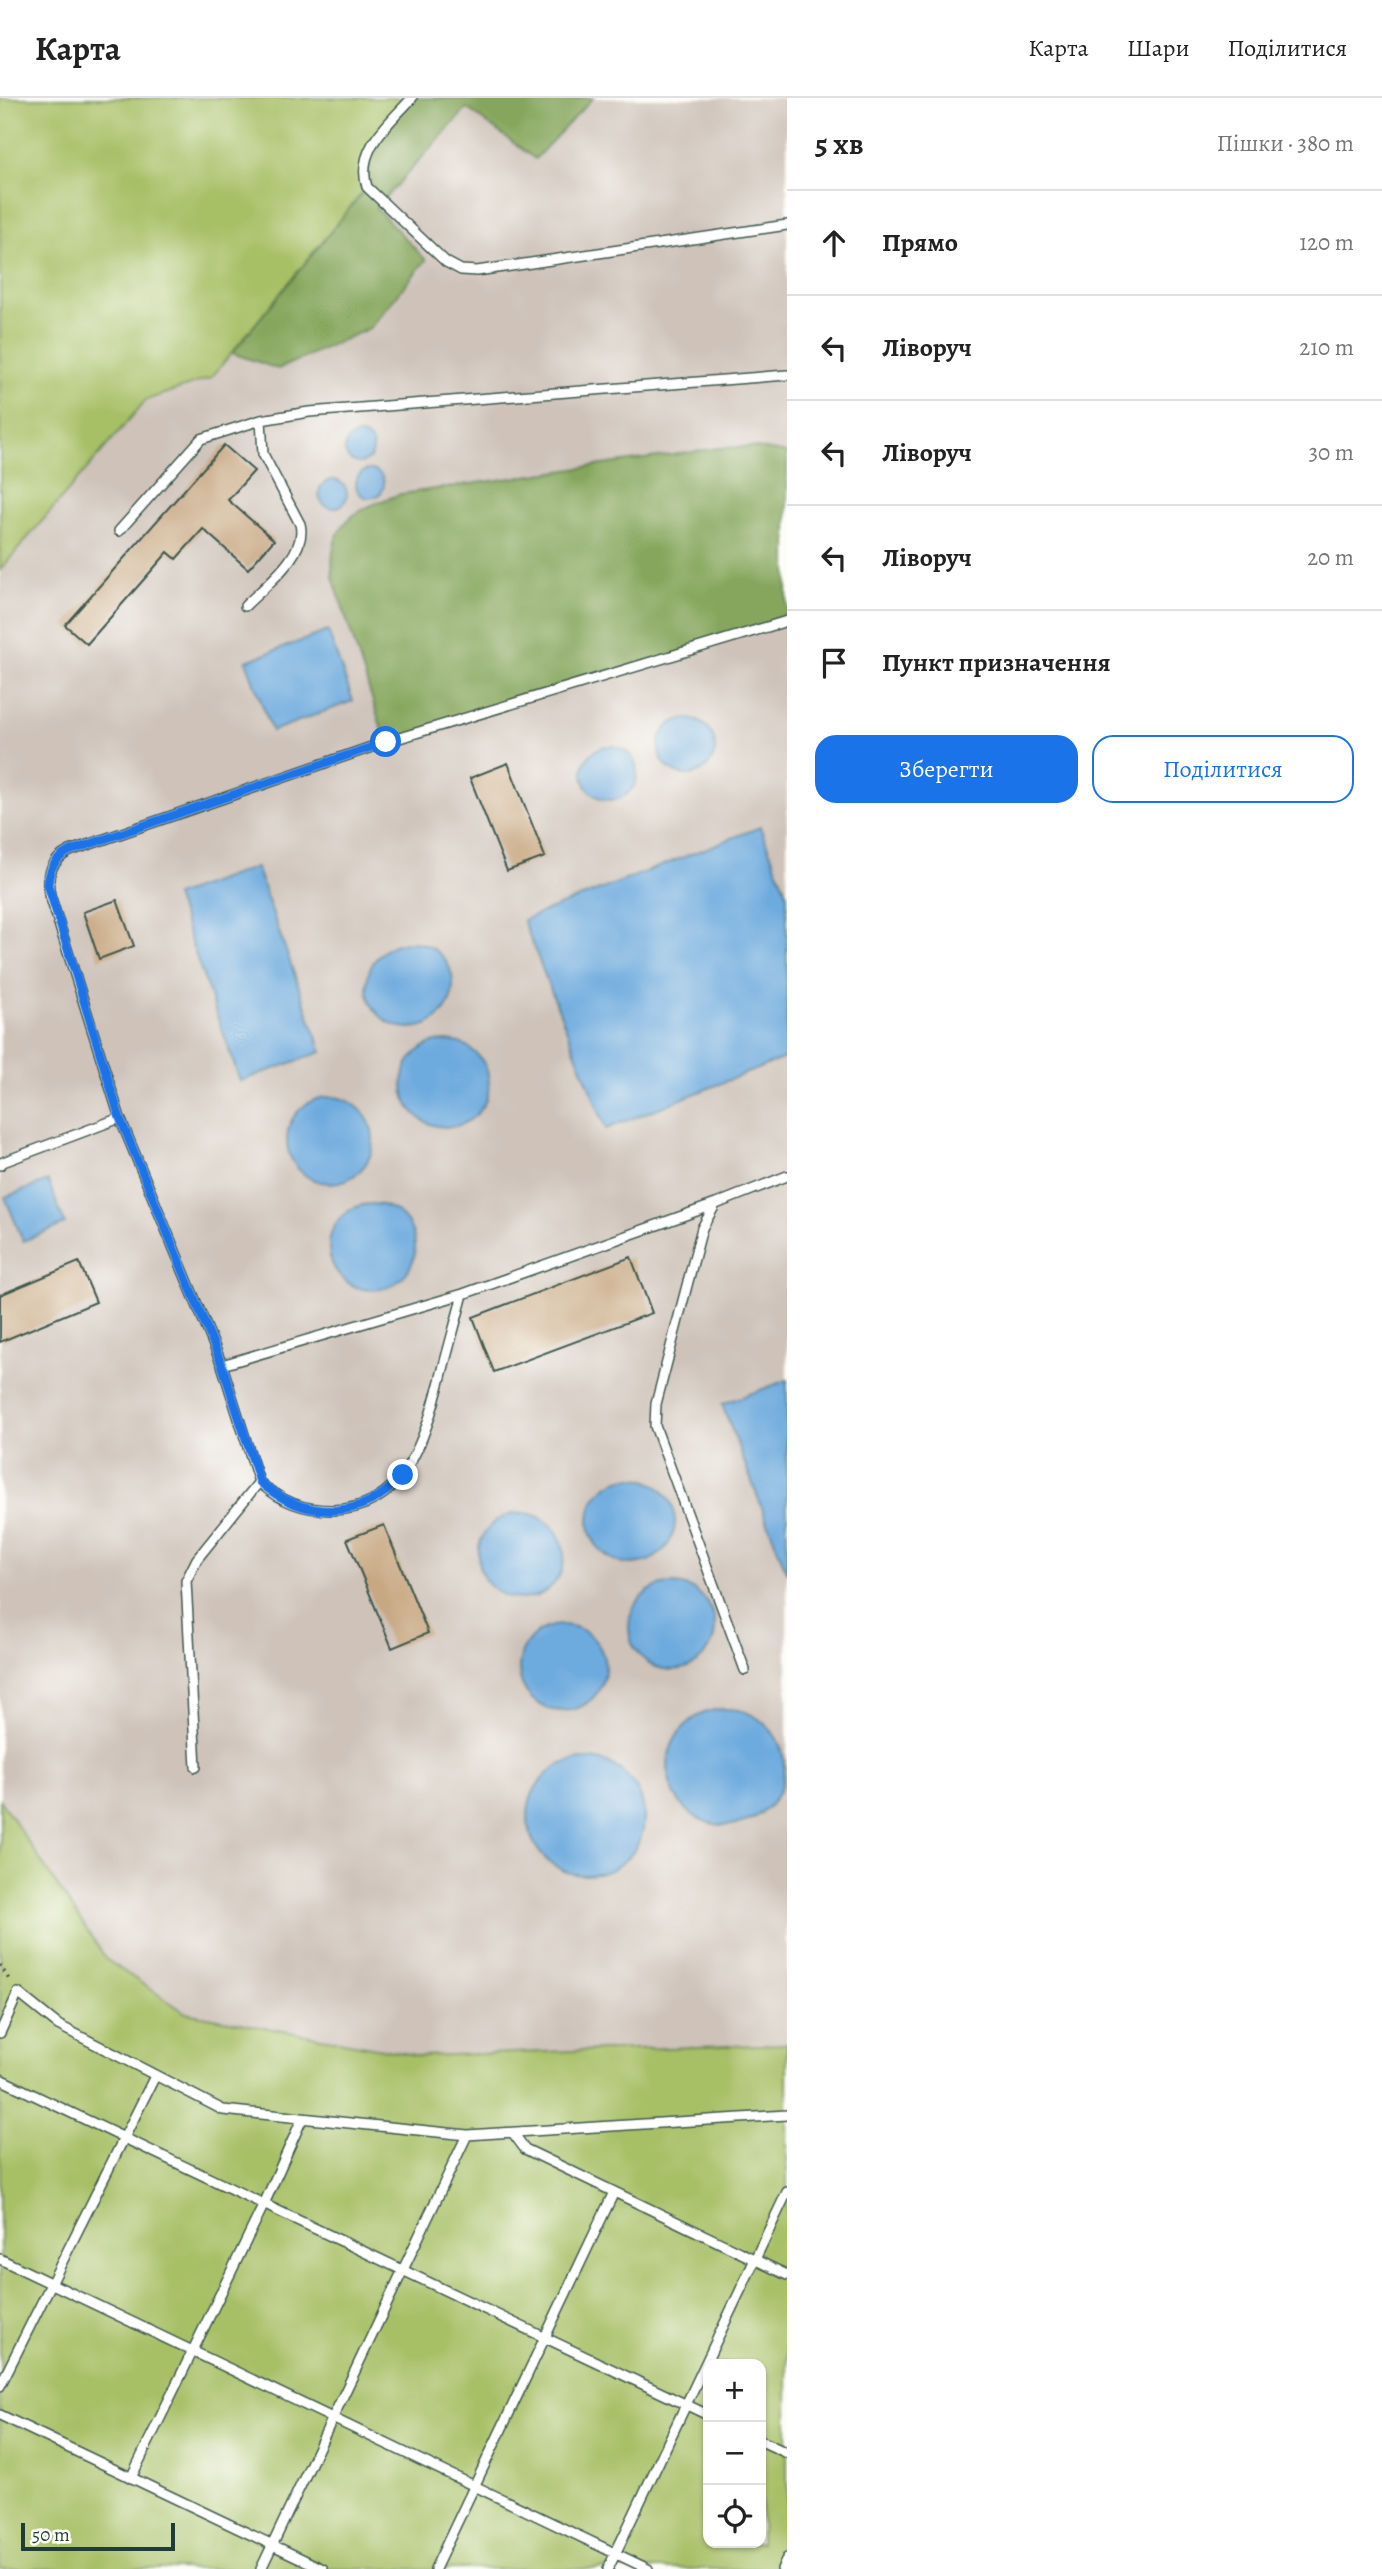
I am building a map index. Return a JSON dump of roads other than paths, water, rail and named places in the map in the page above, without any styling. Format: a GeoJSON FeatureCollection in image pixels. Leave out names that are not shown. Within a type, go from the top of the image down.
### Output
{"type":"FeatureCollection","features":[{"type":"Feature","properties":{"kind":"lane"},"geometry":{"type":"LineString","coordinates":[[412,98],[368,150],[365,165],[367,187],[446,262],[461,270],[477,271],[787,225]]}},
{"type":"Feature","properties":{"kind":"lane"},"geometry":{"type":"LineString","coordinates":[[119,531],[201,439],[261,420],[309,412],[787,375]]}},
{"type":"Feature","properties":{"kind":"lane"},"geometry":{"type":"LineString","coordinates":[[246,606],[293,556],[300,545],[302,535],[300,524],[263,454],[261,420]]}},
{"type":"Feature","properties":{"kind":"lane"},"geometry":{"type":"LineString","coordinates":[[463,1294],[423,1438],[409,1466],[394,1485],[363,1506],[330,1510],[285,1502],[260,1482],[222,1365],[120,1118],[50,895],[48,885],[51,869],[61,855],[386,742],[787,621]]}},
{"type":"Feature","properties":{"kind":"lane"},"geometry":{"type":"LineString","coordinates":[[0,1165],[120,1118]]}},
{"type":"Feature","properties":{"kind":"lane"},"geometry":{"type":"LineString","coordinates":[[222,1365],[463,1294],[787,1176]]}},
{"type":"Feature","properties":{"kind":"lane"},"geometry":{"type":"LineString","coordinates":[[716,1204],[702,1228],[656,1404],[654,1426],[744,1670]]}},
{"type":"Feature","properties":{"kind":"lane"},"geometry":{"type":"LineString","coordinates":[[197,1766],[186,1581],[197,1559],[260,1482]]}},
{"type":"Feature","properties":{"kind":"lane"},"geometry":{"type":"LineString","coordinates":[[0,2033],[18,1993],[58,2025],[223,2110],[302,2119],[467,2135],[787,2115]]}},
{"type":"Feature","properties":{"kind":"lane"},"geometry":{"type":"LineString","coordinates":[[0,2386],[155,2076]]}},
{"type":"Feature","properties":{"kind":"lane"},"geometry":{"type":"LineString","coordinates":[[0,2078],[703,2413]]}},
{"type":"Feature","properties":{"kind":"lane"},"geometry":{"type":"LineString","coordinates":[[131,2478],[264,2204],[302,2119]]}},
{"type":"Feature","properties":{"kind":"lane"},"geometry":{"type":"LineString","coordinates":[[513,2133],[525,2149],[787,2275]]}},
{"type":"Feature","properties":{"kind":"lane"},"geometry":{"type":"LineString","coordinates":[[261,2569],[467,2135]]}},
{"type":"Feature","properties":{"kind":"lane"},"geometry":{"type":"LineString","coordinates":[[435,2569],[614,2192]]}},
{"type":"Feature","properties":{"kind":"lane"},"geometry":{"type":"LineString","coordinates":[[607,2569],[787,2192]]}},
{"type":"Feature","properties":{"kind":"lane"},"geometry":{"type":"LineString","coordinates":[[0,2259],[648,2569]]}},
{"type":"Feature","properties":{"kind":"lane"},"geometry":{"type":"LineString","coordinates":[[0,2415],[323,2569]]}},
{"type":"Feature","properties":{"kind":"lane"},"geometry":{"type":"LineString","coordinates":[[766,2444],[787,2454]]}},
{"type":"Feature","properties":{"kind":"lane"},"geometry":{"type":"LineString","coordinates":[[782,2569],[787,2558]]}},
{"type":"Feature","properties":{"kind":"water"},"geometry":{"type":"Polygon","coordinates":[[[359,435],[369,439],[373,449],[369,459],[359,463],[349,459],[345,449],[349,439],[359,435]]]}},
{"type":"Feature","properties":{"kind":"water"},"geometry":{"type":"Polygon","coordinates":[[[370,470],[380,474],[384,484],[380,494],[370,498],[360,494],[356,484],[360,474],[370,470]]]}},
{"type":"Feature","properties":{"kind":"water"},"geometry":{"type":"Polygon","coordinates":[[[333,480],[343,484],[347,494],[343,504],[333,508],[323,504],[319,494],[323,484],[333,480]]]}},
{"type":"Feature","properties":{"kind":"water"},"geometry":{"type":"Polygon","coordinates":[[[328,631],[353,701],[272,731],[246,661],[328,631]]]}},
{"type":"Feature","properties":{"kind":"water"},"geometry":{"type":"Polygon","coordinates":[[[687,719],[702,724],[710,732],[715,747],[710,762],[702,770],[687,775],[672,770],[664,762],[659,747],[664,732],[672,724],[687,719]]]}},
{"type":"Feature","properties":{"kind":"water"},"geometry":{"type":"Polygon","coordinates":[[[615,746],[625,750],[633,758],[637,773],[633,788],[625,796],[605,800],[595,796],[587,788],[583,768],[587,758],[595,750],[615,746]]]}},
{"type":"Feature","properties":{"kind":"water"},"geometry":{"type":"Polygon","coordinates":[[[760,827],[787,894],[787,1057],[606,1129],[523,920],[760,827]]]}},
{"type":"Feature","properties":{"kind":"water"},"geometry":{"type":"Polygon","coordinates":[[[256,867],[322,1052],[240,1081],[175,896],[256,867]]]}},
{"type":"Feature","properties":{"kind":"water"},"geometry":{"type":"Polygon","coordinates":[[[410,942],[427,945],[446,961],[453,985],[450,1002],[434,1021],[410,1028],[393,1025],[374,1009],[367,985],[370,968],[386,949],[410,942]]]}},
{"type":"Feature","properties":{"kind":"water"},"geometry":{"type":"Polygon","coordinates":[[[446,1041],[463,1044],[477,1053],[486,1067],[489,1084],[486,1101],[477,1115],[463,1124],[446,1127],[429,1124],[415,1115],[406,1101],[403,1084],[406,1067],[415,1053],[429,1044],[446,1041]]]}},
{"type":"Feature","properties":{"kind":"water"},"geometry":{"type":"Polygon","coordinates":[[[330,1097],[347,1100],[361,1109],[370,1123],[373,1140],[370,1157],[361,1171],[347,1180],[330,1183],[313,1180],[299,1171],[290,1157],[287,1140],[290,1123],[299,1109],[313,1100],[330,1097]]]}},
{"type":"Feature","properties":{"kind":"water"},"geometry":{"type":"Polygon","coordinates":[[[48,1181],[65,1224],[23,1241],[5,1197],[48,1181]]]}},
{"type":"Feature","properties":{"kind":"water"},"geometry":{"type":"Polygon","coordinates":[[[372,1204],[389,1207],[403,1216],[412,1230],[415,1247],[412,1264],[403,1278],[389,1287],[372,1290],[355,1287],[341,1278],[332,1264],[329,1247],[332,1230],[341,1216],[355,1207],[372,1204]]]}},
{"type":"Feature","properties":{"kind":"water"},"geometry":{"type":"Polygon","coordinates":[[[787,1380],[787,1573],[722,1404],[787,1380]]]}},
{"type":"Feature","properties":{"kind":"water"},"geometry":{"type":"Polygon","coordinates":[[[624,1478],[640,1478],[663,1490],[672,1504],[675,1521],[672,1538],[663,1552],[640,1564],[624,1564],[608,1557],[596,1545],[589,1529],[589,1513],[596,1497],[608,1485],[624,1478]]]}},
{"type":"Feature","properties":{"kind":"water"},"geometry":{"type":"Polygon","coordinates":[[[521,1513],[538,1516],[552,1525],[561,1539],[564,1556],[561,1573],[552,1587],[538,1596],[521,1599],[504,1596],[490,1587],[481,1573],[478,1556],[481,1539],[490,1525],[504,1516],[521,1513]]]}},
{"type":"Feature","properties":{"kind":"water"},"geometry":{"type":"Polygon","coordinates":[[[664,1584],[680,1584],[703,1596],[712,1610],[715,1627],[712,1644],[703,1658],[680,1670],[664,1670],[648,1663],[636,1651],[629,1635],[629,1619],[636,1603],[648,1591],[664,1584]]]}},
{"type":"Feature","properties":{"kind":"water"},"geometry":{"type":"Polygon","coordinates":[[[562,1625],[579,1628],[593,1637],[602,1651],[605,1668],[602,1685],[593,1699],[579,1708],[562,1711],[545,1708],[531,1699],[522,1685],[519,1668],[522,1651],[531,1637],[545,1628],[562,1625]]]}},
{"type":"Feature","properties":{"kind":"water"},"geometry":{"type":"Polygon","coordinates":[[[726,1709],[748,1713],[767,1726],[780,1745],[784,1767],[780,1789],[767,1808],[748,1821],[726,1825],[704,1821],[685,1808],[672,1789],[668,1767],[672,1745],[685,1726],[704,1713],[726,1709]]]}},
{"type":"Feature","properties":{"kind":"water"},"geometry":{"type":"Polygon","coordinates":[[[586,1759],[608,1763],[627,1776],[640,1795],[644,1817],[640,1839],[627,1858],[608,1871],[586,1875],[564,1871],[545,1858],[532,1839],[528,1817],[532,1795],[545,1776],[564,1763],[586,1759]]]}}]}
